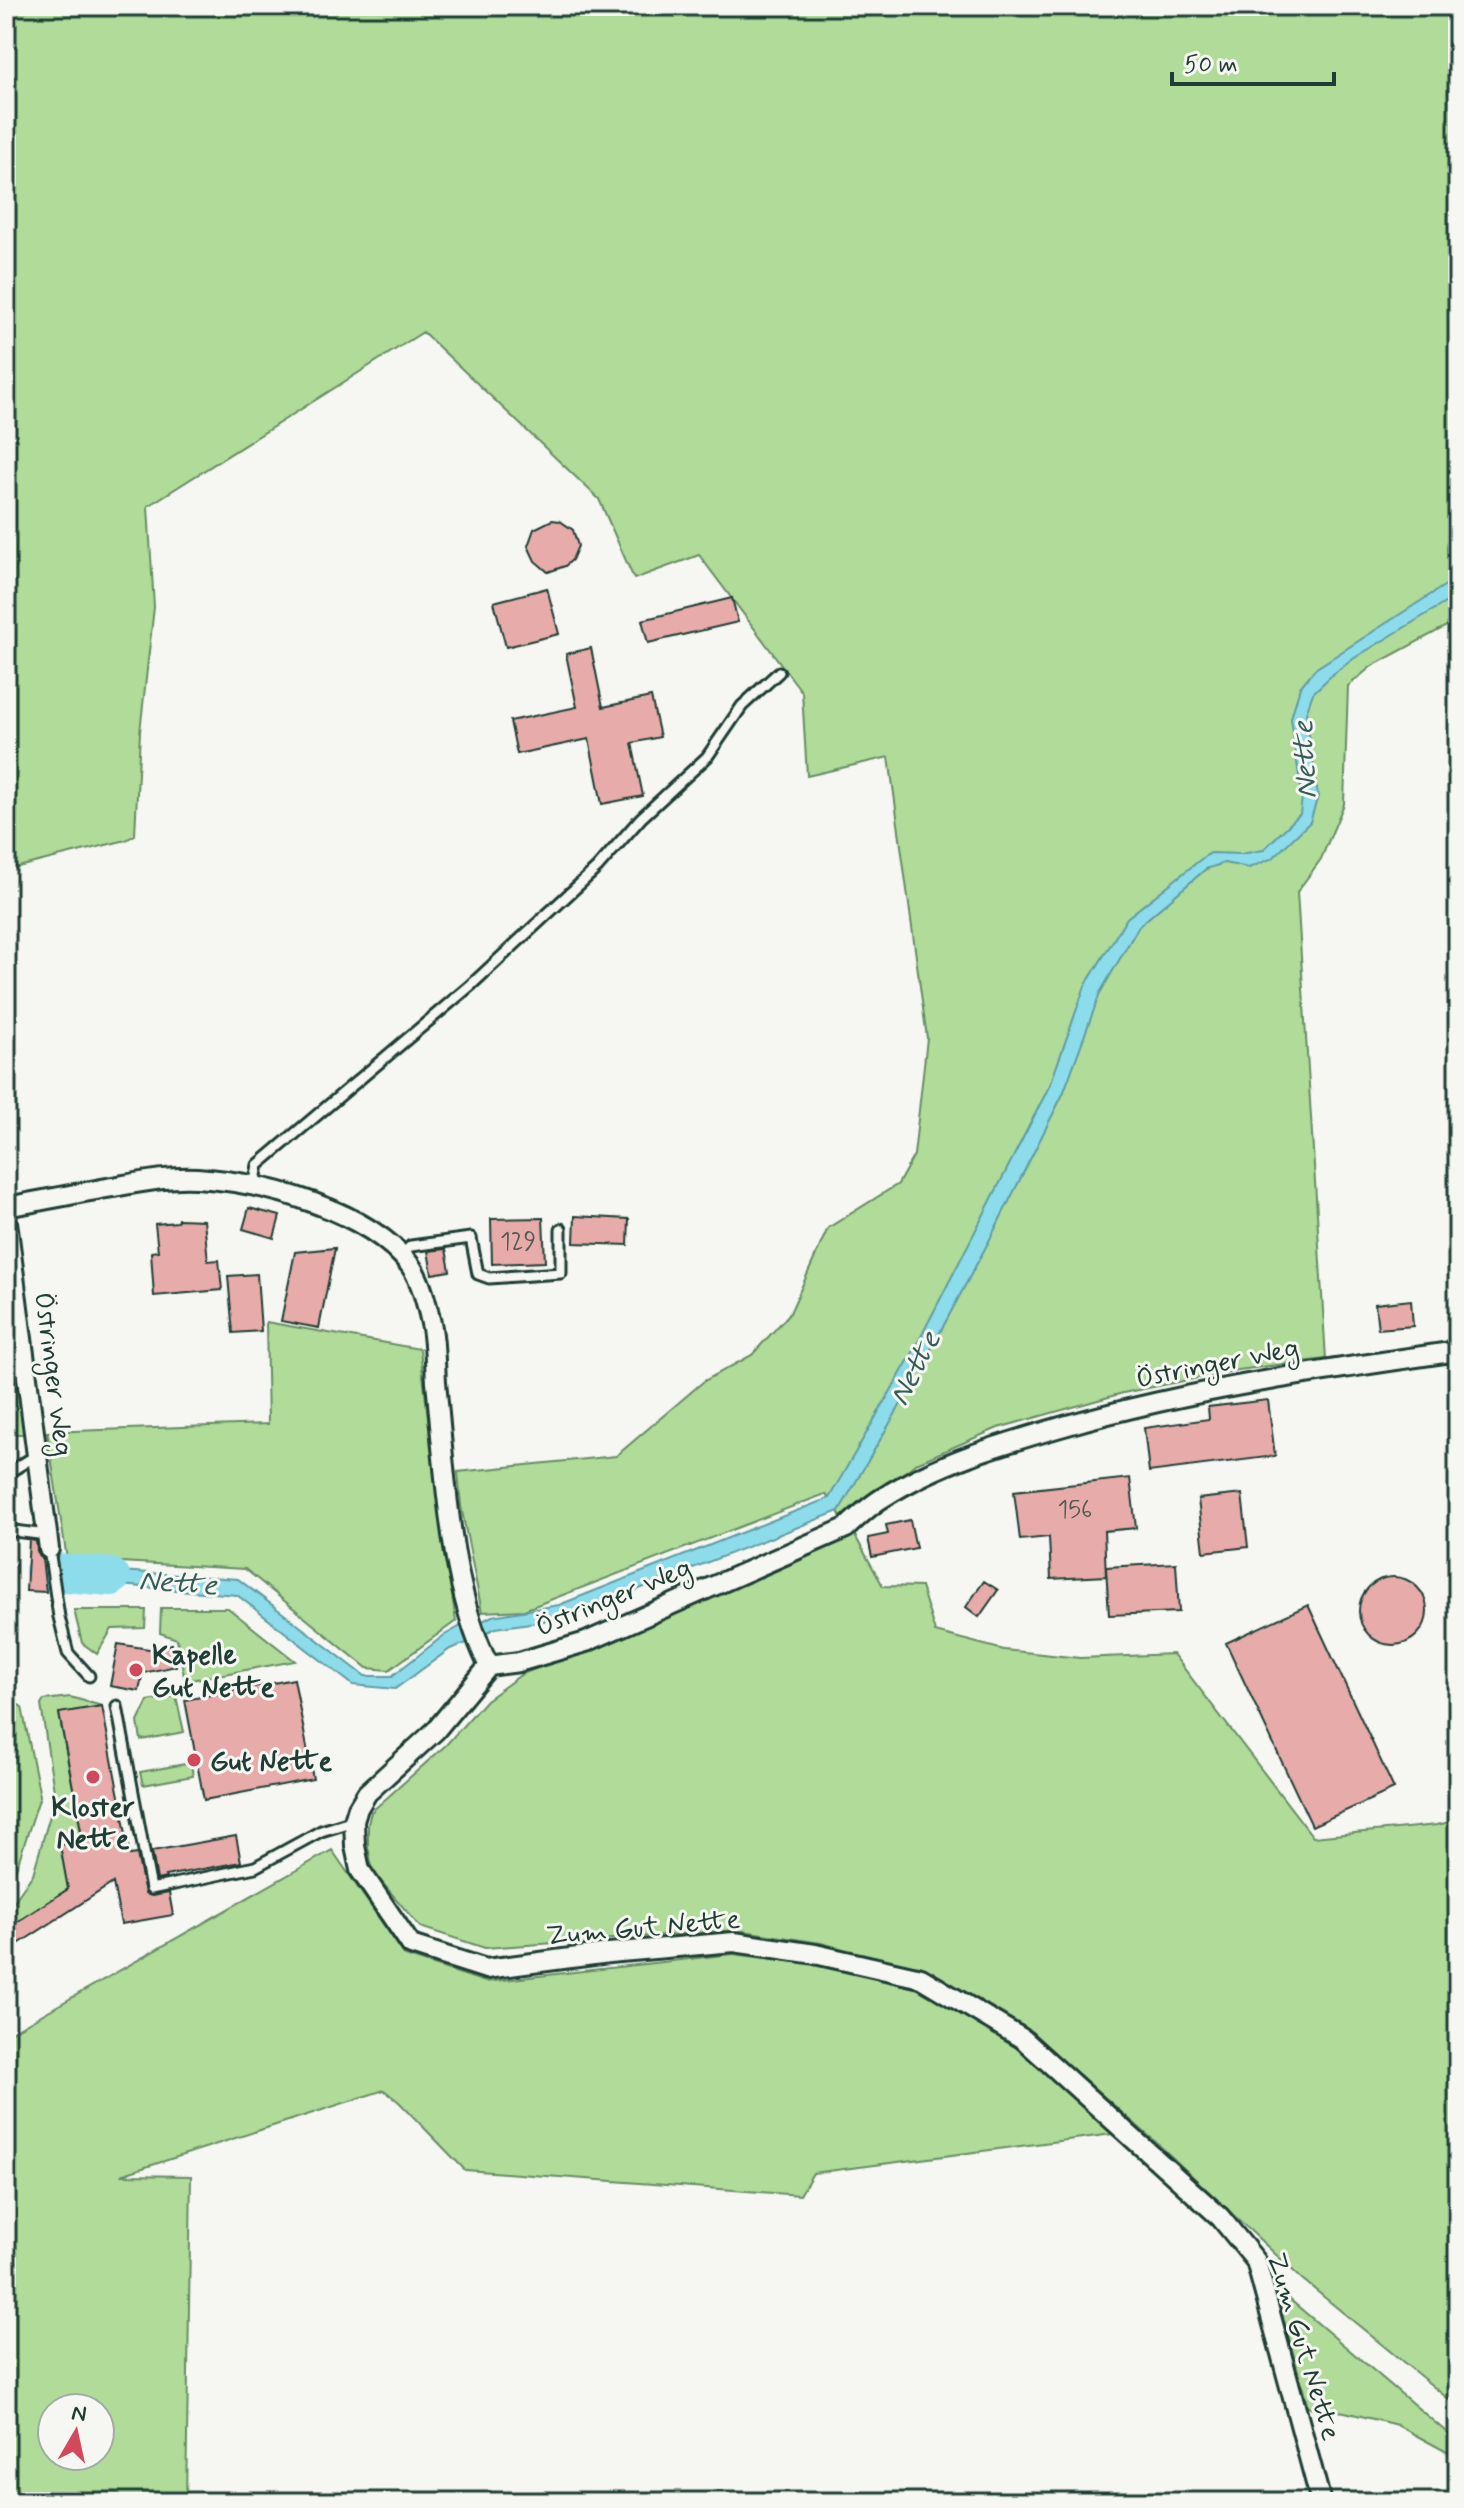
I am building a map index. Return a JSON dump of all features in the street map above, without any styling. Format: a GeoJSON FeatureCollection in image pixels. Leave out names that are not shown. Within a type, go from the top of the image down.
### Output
{"type":"FeatureCollection","features":[{"type":"Feature","properties":{"kind":"street"},"geometry":{"type":"LineString","coordinates":[[6,1207],[157,1179],[196,1178],[254,1186],[298,1198],[348,1219],[376,1234],[412,1267],[432,1329],[449,1508],[465,1598],[480,1648],[489,1666],[435,1731],[367,1793],[354,1821]]}},
{"type":"Feature","properties":{"kind":"street","name":"Östringer Weg"},"geometry":{"type":"LineString","coordinates":[[6,1214],[48,1542]]}},
{"type":"Feature","properties":{"kind":"street","name":"Östringer Weg"},"geometry":{"type":"LineString","coordinates":[[489,1666],[519,1662],[586,1642],[846,1528],[881,1499],[923,1474],[1000,1444],[1123,1409],[1239,1384],[1458,1351]]}},
{"type":"Feature","properties":{"kind":"street","name":"Zum Gut Nette"},"geometry":{"type":"LineString","coordinates":[[354,1821],[360,1870],[411,1945],[486,1969],[609,1953],[734,1942],[815,1954],[921,1978],[1023,2039],[1220,2217],[1256,2261],[1321,2502]]}},
{"type":"Feature","properties":{"kind":"lane"},"geometry":{"type":"LineString","coordinates":[[254,1186],[258,1165],[471,985],[597,868],[641,818],[707,757],[742,706],[779,672]]}},
{"type":"Feature","properties":{"kind":"lane"},"geometry":{"type":"LineString","coordinates":[[401,1255],[411,1246],[471,1238],[478,1274],[489,1278],[561,1273],[561,1229]]}},
{"type":"Feature","properties":{"kind":"lane"},"geometry":{"type":"LineString","coordinates":[[6,1474],[37,1455]]}},
{"type":"Feature","properties":{"kind":"lane"},"geometry":{"type":"LineString","coordinates":[[6,1530],[48,1542]]}},
{"type":"Feature","properties":{"kind":"lane","name":"Östringer Weg"},"geometry":{"type":"LineString","coordinates":[[48,1542],[54,1590],[68,1653],[89,1676]]}},
{"type":"Feature","properties":{"kind":"lane"},"geometry":{"type":"LineString","coordinates":[[117,1706],[151,1889],[255,1867],[321,1831],[354,1821]]}},
{"type":"Feature","properties":{"kind":"green space"},"geometry":{"type":"Polygon","coordinates":[[[6,6],[1458,6],[1458,620],[1372,666],[1348,686],[1344,804],[1321,859],[1297,892],[1326,1359],[1238,1370],[1123,1393],[998,1428],[916,1463],[844,1523],[825,1494],[524,1610],[482,1612],[461,1506],[458,1472],[616,1456],[704,1381],[752,1355],[790,1313],[828,1228],[898,1184],[914,1155],[927,1038],[889,757],[807,776],[802,692],[699,555],[634,579],[599,499],[423,332],[148,506],[154,607],[140,732],[135,835],[126,840],[6,870],[6,6]]]}},
{"type":"Feature","properties":{"kind":"green space"},"geometry":{"type":"Polygon","coordinates":[[[7,1304],[26,1434],[6,1434],[7,1304]]]}},
{"type":"Feature","properties":{"kind":"green space"},"geometry":{"type":"Polygon","coordinates":[[[266,1322],[420,1349],[438,1506],[456,1621],[389,1670],[367,1668],[245,1569],[67,1559],[47,1432],[268,1424],[266,1322]]]}},
{"type":"Feature","properties":{"kind":"green space"},"geometry":{"type":"Polygon","coordinates":[[[854,1534],[883,1586],[921,1587],[935,1632],[1004,1650],[1080,1658],[1173,1654],[1313,1837],[1437,1825],[1458,1820],[1458,2407],[1302,2279],[1159,2145],[1025,2027],[939,1976],[821,1943],[737,1930],[485,1948],[420,1927],[373,1872],[368,1847],[371,1812],[446,1745],[486,1700],[522,1674],[586,1650],[854,1534]]]}},
{"type":"Feature","properties":{"kind":"green space"},"geometry":{"type":"Polygon","coordinates":[[[161,1608],[228,1608],[295,1661],[185,1681],[177,1639],[160,1633],[161,1608]]]}},
{"type":"Feature","properties":{"kind":"green space"},"geometry":{"type":"Polygon","coordinates":[[[74,1610],[146,1610],[145,1628],[112,1629],[97,1654],[82,1643],[74,1610]]]}},
{"type":"Feature","properties":{"kind":"green space"},"geometry":{"type":"Polygon","coordinates":[[[176,1696],[184,1732],[141,1740],[138,1722],[148,1701],[176,1696]]]}},
{"type":"Feature","properties":{"kind":"green space"},"geometry":{"type":"Polygon","coordinates":[[[70,1697],[102,1706],[59,1714],[83,1841],[68,1889],[6,1929],[6,1913],[33,1874],[55,1798],[41,1705],[44,1700],[70,1697]]]}},
{"type":"Feature","properties":{"kind":"green space"},"geometry":{"type":"Polygon","coordinates":[[[14,1702],[22,1707],[40,1796],[17,1866],[6,1884],[6,1704],[14,1702]]]}},
{"type":"Feature","properties":{"kind":"green space"},"geometry":{"type":"Polygon","coordinates":[[[191,1763],[193,1776],[143,1785],[140,1772],[191,1763]]]}},
{"type":"Feature","properties":{"kind":"green space"},"geometry":{"type":"Polygon","coordinates":[[[332,1850],[405,1956],[485,1982],[733,1954],[814,1964],[920,1989],[1019,2048],[1113,2134],[813,2173],[800,2195],[465,2170],[384,2090],[121,2175],[191,2176],[186,2502],[6,2502],[6,2035],[332,1850]]]}},
{"type":"Feature","properties":{"kind":"green space"},"geometry":{"type":"Polygon","coordinates":[[[1288,2298],[1458,2442],[1458,2458],[1397,2425],[1345,2412],[1308,2407],[1280,2306],[1288,2298]]]}},
{"type":"Feature","properties":{"kind":"water"},"geometry":{"type":"Polygon","coordinates":[[[1458,577],[1458,595],[1356,657],[1313,693],[1306,713],[1318,796],[1310,822],[1273,858],[1249,868],[1224,863],[1206,869],[1139,926],[1100,993],[1063,1094],[989,1241],[909,1390],[839,1511],[565,1618],[496,1628],[483,1634],[479,1623],[492,1616],[559,1605],[829,1498],[912,1354],[985,1212],[1050,1085],[1085,986],[1127,918],[1205,856],[1263,850],[1300,814],[1302,798],[1291,718],[1300,687],[1315,669],[1458,577]]]}},
{"type":"Feature","properties":{"kind":"water"},"geometry":{"type":"Polygon","coordinates":[[[60,1567],[238,1579],[365,1676],[392,1676],[443,1636],[461,1626],[467,1643],[450,1649],[395,1689],[353,1685],[237,1595],[61,1580],[60,1567]]]}},
{"type":"Feature","properties":{"kind":"building"},"geometry":{"type":"Polygon","coordinates":[[[552,520],[560,521],[573,530],[578,546],[572,560],[548,572],[535,561],[528,546],[534,529],[552,520]]]}},
{"type":"Feature","properties":{"kind":"building"},"geometry":{"type":"Polygon","coordinates":[[[547,588],[559,634],[506,647],[494,602],[547,588]]]}},
{"type":"Feature","properties":{"kind":"building"},"geometry":{"type":"Polygon","coordinates":[[[732,598],[738,622],[648,643],[642,620],[732,598]]]}},
{"type":"Feature","properties":{"kind":"building"},"geometry":{"type":"Polygon","coordinates":[[[591,648],[603,707],[651,697],[660,737],[632,743],[643,796],[602,804],[589,739],[517,754],[510,721],[577,707],[566,654],[591,648]]]}},
{"type":"Feature","properties":{"kind":"building"},"geometry":{"type":"Polygon","coordinates":[[[249,1208],[280,1216],[274,1238],[243,1229],[249,1208]]]}},
{"type":"Feature","properties":{"kind":"building"},"geometry":{"type":"Polygon","coordinates":[[[575,1216],[629,1219],[628,1245],[574,1243],[575,1216]]]}},
{"type":"Feature","properties":{"kind":"building"},"geometry":{"type":"Polygon","coordinates":[[[543,1218],[545,1262],[492,1264],[491,1219],[543,1218]]]}},
{"type":"Feature","properties":{"kind":"building"},"geometry":{"type":"Polygon","coordinates":[[[178,1219],[204,1220],[208,1261],[219,1260],[222,1290],[154,1296],[151,1252],[158,1251],[155,1224],[177,1222],[178,1219]]]}},
{"type":"Feature","properties":{"kind":"building"},"geometry":{"type":"Polygon","coordinates":[[[335,1248],[319,1328],[281,1321],[295,1252],[335,1248]]]}},
{"type":"Feature","properties":{"kind":"building"},"geometry":{"type":"Polygon","coordinates":[[[446,1249],[450,1271],[432,1274],[428,1251],[446,1249]]]}},
{"type":"Feature","properties":{"kind":"building"},"geometry":{"type":"Polygon","coordinates":[[[257,1274],[261,1331],[233,1333],[228,1276],[257,1274]]]}},
{"type":"Feature","properties":{"kind":"building"},"geometry":{"type":"Polygon","coordinates":[[[1411,1300],[1413,1326],[1378,1329],[1375,1304],[1411,1300]]]}},
{"type":"Feature","properties":{"kind":"building"},"geometry":{"type":"Polygon","coordinates":[[[1268,1400],[1275,1456],[1149,1472],[1144,1428],[1209,1419],[1208,1407],[1268,1400]]]}},
{"type":"Feature","properties":{"kind":"building"},"geometry":{"type":"Polygon","coordinates":[[[1130,1478],[1136,1528],[1104,1531],[1106,1576],[1051,1579],[1049,1537],[1020,1540],[1014,1491],[1130,1478]]]}},
{"type":"Feature","properties":{"kind":"building"},"geometry":{"type":"Polygon","coordinates":[[[1242,1494],[1248,1547],[1204,1552],[1198,1499],[1242,1494]]]}},
{"type":"Feature","properties":{"kind":"building"},"geometry":{"type":"Polygon","coordinates":[[[910,1520],[916,1548],[872,1557],[868,1538],[888,1534],[886,1525],[910,1520]]]}},
{"type":"Feature","properties":{"kind":"building"},"geometry":{"type":"Polygon","coordinates":[[[29,1540],[36,1541],[42,1559],[46,1592],[26,1591],[29,1540]]]}},
{"type":"Feature","properties":{"kind":"building"},"geometry":{"type":"Polygon","coordinates":[[[1176,1563],[1179,1612],[1109,1615],[1106,1567],[1176,1563]]]}},
{"type":"Feature","properties":{"kind":"building"},"geometry":{"type":"Polygon","coordinates":[[[1393,1577],[1417,1587],[1427,1611],[1417,1635],[1393,1645],[1369,1635],[1359,1611],[1369,1587],[1393,1577]]]}},
{"type":"Feature","properties":{"kind":"building"},"geometry":{"type":"Polygon","coordinates":[[[984,1581],[998,1590],[979,1617],[966,1607],[984,1581]]]}},
{"type":"Feature","properties":{"kind":"building"},"geometry":{"type":"Polygon","coordinates":[[[1308,1605],[1394,1789],[1312,1826],[1226,1643],[1308,1605]]]}},
{"type":"Feature","properties":{"kind":"building","name":"Kapelle Gut Nette"},"geometry":{"type":"Polygon","coordinates":[[[118,1644],[149,1649],[172,1644],[176,1666],[143,1673],[139,1691],[110,1686],[118,1644]]]}},
{"type":"Feature","properties":{"kind":"building"},"geometry":{"type":"Polygon","coordinates":[[[294,1679],[313,1779],[204,1800],[185,1700],[294,1679]]]}},
{"type":"Feature","properties":{"kind":"building","name":"Kloster Nette"},"geometry":{"type":"Polygon","coordinates":[[[102,1706],[130,1855],[137,1854],[145,1893],[152,1896],[169,1893],[173,1915],[121,1924],[113,1883],[6,1952],[6,1929],[68,1889],[60,1845],[83,1841],[59,1713],[102,1706]]]}},
{"type":"Feature","properties":{"kind":"building"},"geometry":{"type":"Polygon","coordinates":[[[236,1836],[241,1862],[157,1880],[152,1851],[236,1836]]]}},
{"type":"Feature","properties":{"kind":"waterway","name":"Nette"},"geometry":{"type":"LineString","coordinates":[[44,1571],[111,1577]]}},
{"type":"Feature","properties":{"kind":"place","name":"Kapelle Gut Nette"},"geometry":{"type":"Point","coordinates":[136,1670]}},
{"type":"Feature","properties":{"kind":"place","name":"Gut Nette"},"geometry":{"type":"Point","coordinates":[194,1760]}},
{"type":"Feature","properties":{"kind":"place","name":"Kloster Nette"},"geometry":{"type":"Point","coordinates":[93,1777]}}]}
